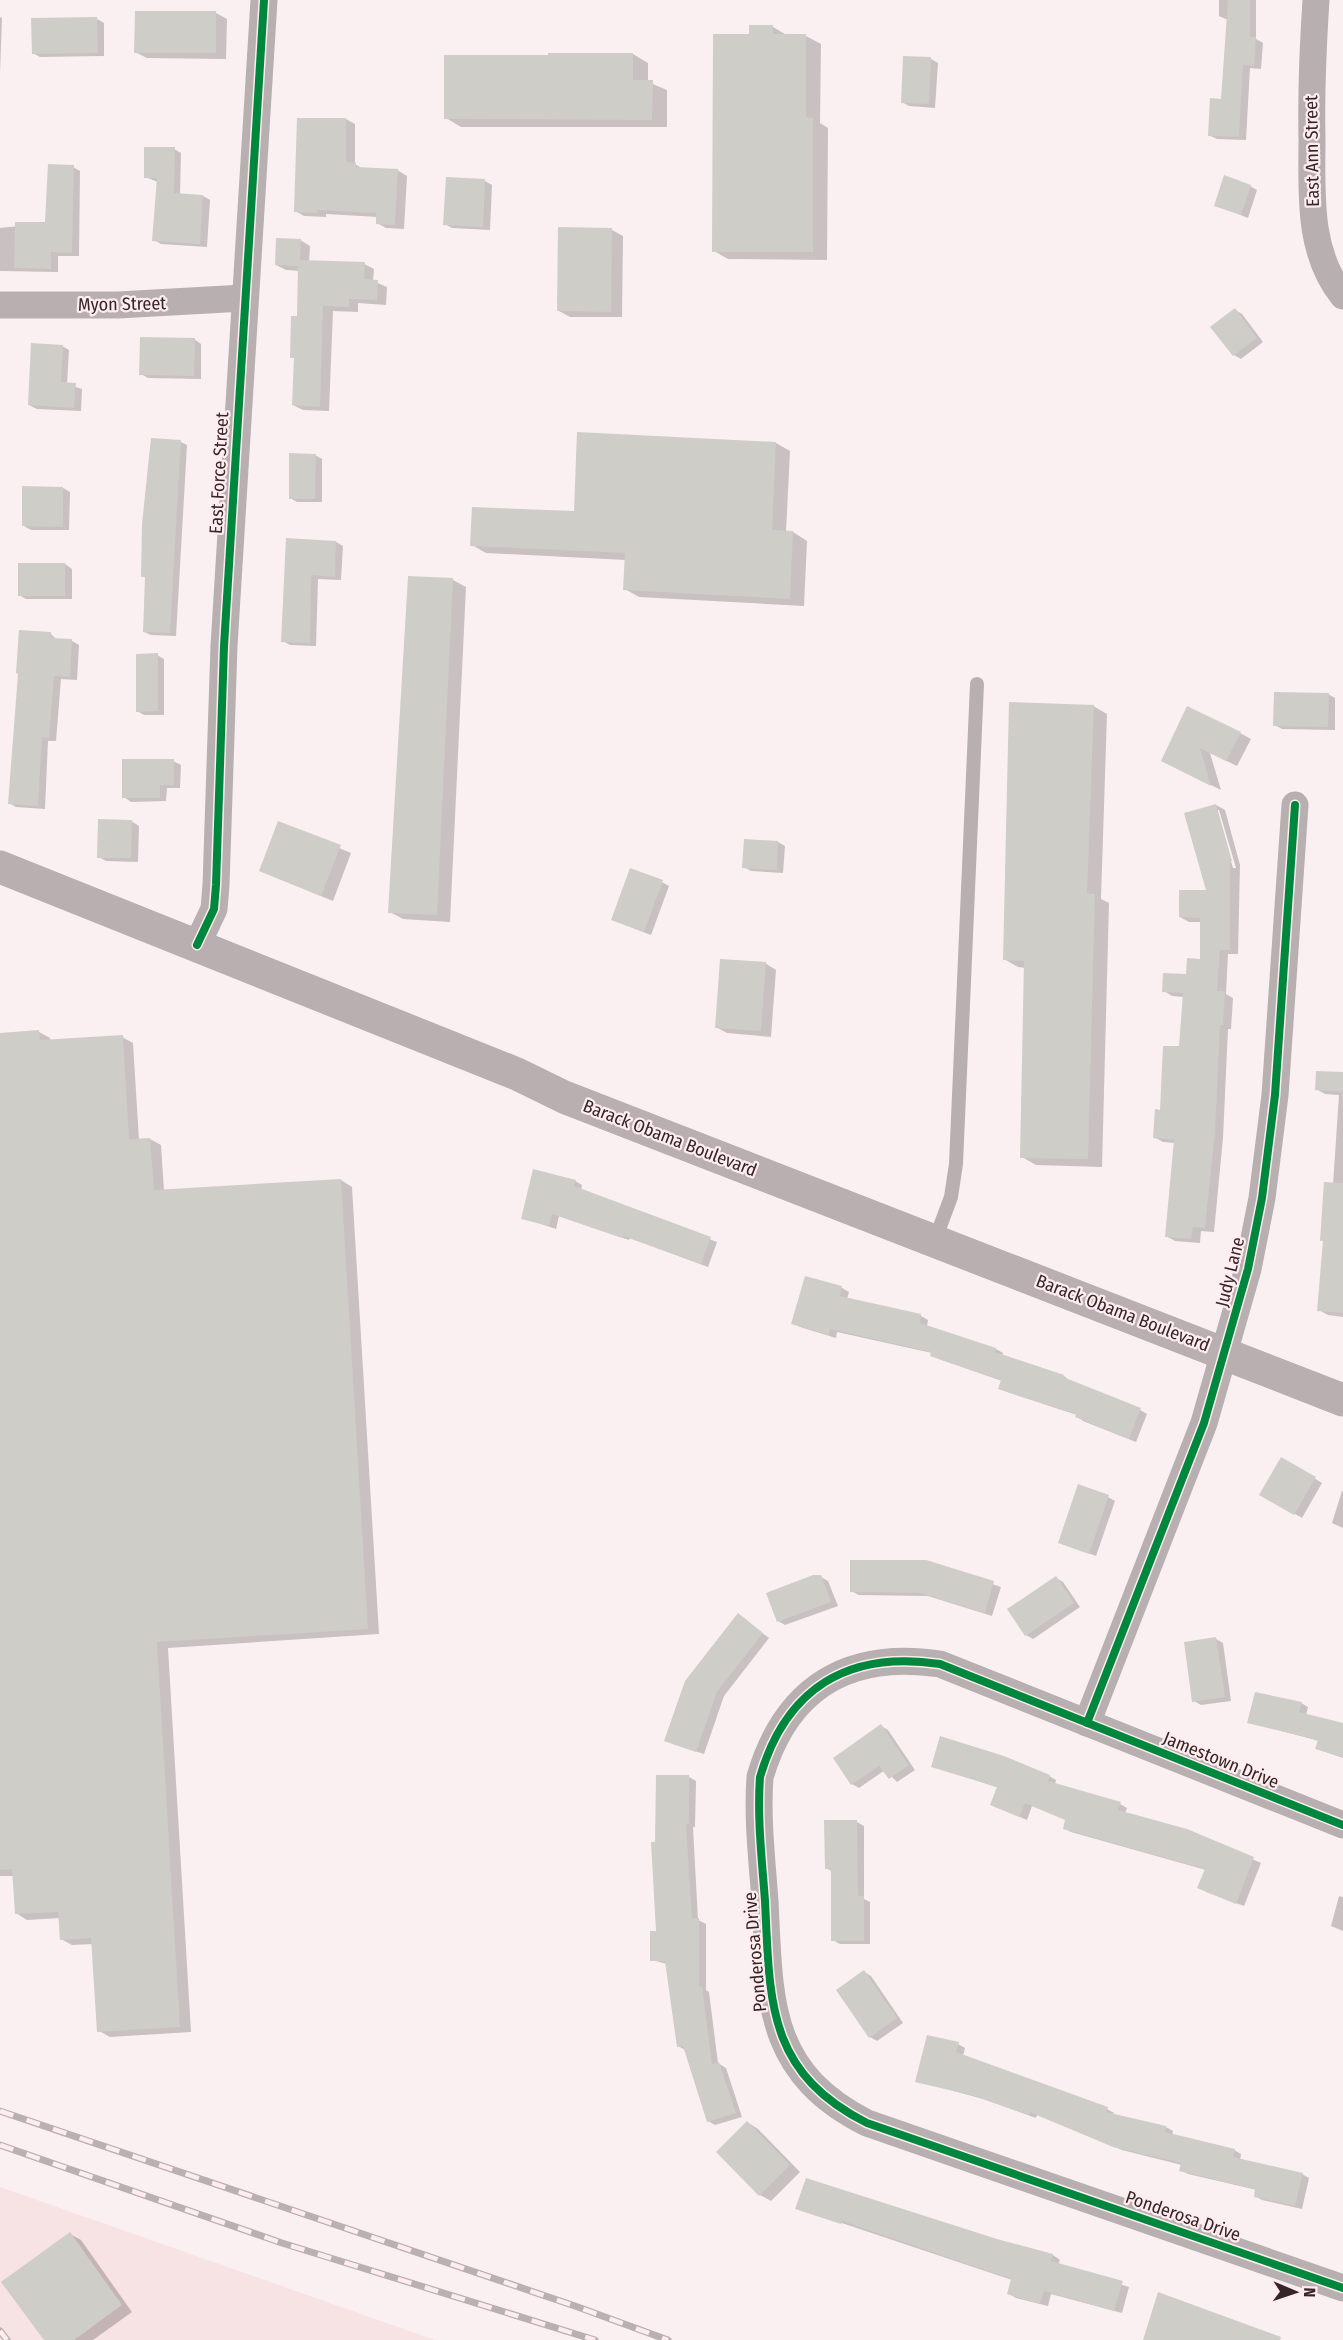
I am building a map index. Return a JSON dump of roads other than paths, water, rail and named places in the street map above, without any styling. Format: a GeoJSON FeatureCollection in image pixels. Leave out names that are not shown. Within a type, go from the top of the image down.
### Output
{"type":"FeatureCollection","features":[{"type":"Feature","properties":{"kind":"main road","name":"Barack Obama Boulevard"},"geometry":{"type":"LineString","coordinates":[[0,867],[518,1074],[564,1097],[1343,1400]]}},
{"type":"Feature","properties":{"kind":"street","name":"East Force Street"},"geometry":{"type":"LineString","coordinates":[[197,945],[214,909],[216,885],[224,646],[264,0]]}},
{"type":"Feature","properties":{"kind":"street","name":"East Ann Street"},"geometry":{"type":"LineString","coordinates":[[1316,0],[1311,81],[1312,205],[1322,259],[1334,285],[1343,296]]}},
{"type":"Feature","properties":{"kind":"street","name":"Myon Street"},"geometry":{"type":"LineString","coordinates":[[0,306],[118,305],[244,298]]}},
{"type":"Feature","properties":{"kind":"street","name":"Judy Lane"},"geometry":{"type":"LineString","coordinates":[[1088,1723],[1204,1423],[1248,1269],[1263,1187],[1275,1095],[1295,805]]}},
{"type":"Feature","properties":{"kind":"street","name":"Ponderosa Drive"},"geometry":{"type":"LineString","coordinates":[[1088,1723],[940,1664],[922,1661],[871,1663],[834,1678],[802,1698],[784,1719],[767,1751],[759,1786],[769,1984],[776,2021],[784,2044],[807,2078],[827,2097],[867,2123],[1343,2288]]}},
{"type":"Feature","properties":{"kind":"street","name":"Jamestown Drive"},"geometry":{"type":"LineString","coordinates":[[1088,1723],[1343,1825]]}},
{"type":"Feature","properties":{"kind":"lane"},"geometry":{"type":"LineString","coordinates":[[935,1240],[951,1197],[956,1164],[976,684]]}},
{"type":"Feature","properties":{"kind":"railway"},"geometry":{"type":"LineString","coordinates":[[0,2111],[575,2306],[668,2340]]}},
{"type":"Feature","properties":{"kind":"railway"},"geometry":{"type":"LineString","coordinates":[[0,2145],[282,2243],[595,2340]]}},
{"type":"Feature","properties":{"kind":"railway"},"geometry":{"type":"LineString","coordinates":[[0,2331],[7,2340]]}}]}
